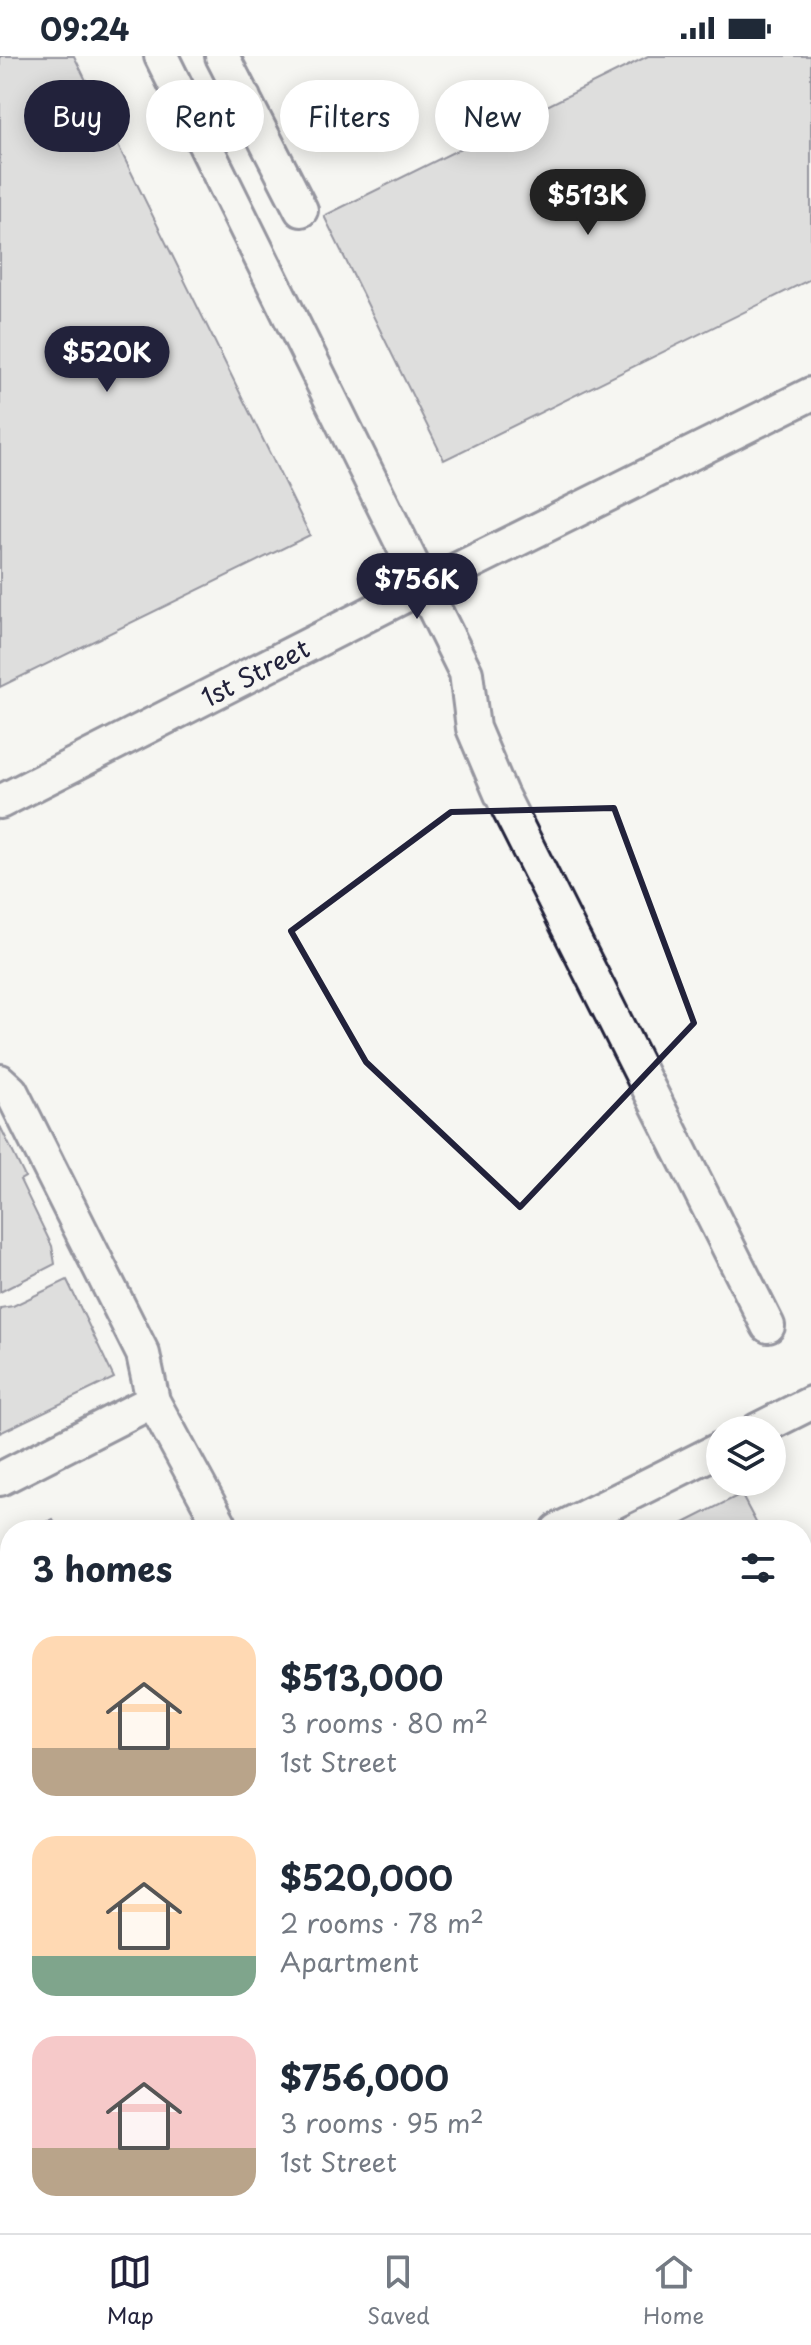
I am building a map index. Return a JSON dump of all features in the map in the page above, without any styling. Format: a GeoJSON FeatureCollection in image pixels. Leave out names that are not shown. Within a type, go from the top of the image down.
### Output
{"type":"FeatureCollection","features":[{"type":"Feature","properties":{"kind":"street"},"geometry":{"type":"LineString","coordinates":[[161,56],[173,80]]}},
{"type":"Feature","properties":{"kind":"street"},"geometry":{"type":"LineString","coordinates":[[222,56],[235,80]]}},
{"type":"Feature","properties":{"kind":"street"},"geometry":{"type":"LineString","coordinates":[[264,137],[301,210]]}},
{"type":"Feature","properties":{"kind":"street"},"geometry":{"type":"LineString","coordinates":[[208,152],[466,673],[473,728],[501,794],[768,1326]]}},
{"type":"Feature","properties":{"kind":"street","name":"1st Street"},"geometry":{"type":"LineString","coordinates":[[0,802],[422,587],[811,394]]}},
{"type":"Feature","properties":{"kind":"street"},"geometry":{"type":"LineString","coordinates":[[0,1081],[11,1091],[143,1354],[153,1401],[218,1520]]}},
{"type":"Feature","properties":{"kind":"street"},"geometry":{"type":"LineString","coordinates":[[0,1479],[153,1401]]}},
{"type":"Feature","properties":{"kind":"street"},"geometry":{"type":"LineString","coordinates":[[785,1416],[811,1403]]}},
{"type":"Feature","properties":{"kind":"street"},"geometry":{"type":"LineString","coordinates":[[578,1520],[706,1456]]}},
{"type":"Feature","properties":{"kind":"highlighted area"},"geometry":{"type":"Polygon","coordinates":[[[614,808],[694,1023],[520,1207],[366,1062],[291,931],[451,812],[614,808]]]}},
{"type":"Feature","properties":{"kind":"building"},"geometry":{"type":"Polygon","coordinates":[[[0,56],[74,56],[86,80],[24,80],[24,152],[121,152],[310,535],[0,687],[0,56]]]}},
{"type":"Feature","properties":{"kind":"building"},"geometry":{"type":"Polygon","coordinates":[[[648,56],[811,56],[811,279],[444,460],[324,216],[454,152],[549,152],[549,105],[648,56]]]}},
{"type":"Feature","properties":{"kind":"building"},"geometry":{"type":"Polygon","coordinates":[[[0,1126],[25,1177],[20,1180],[52,1246],[55,1264],[0,1292],[0,1126]]]}},
{"type":"Feature","properties":{"kind":"building"},"geometry":{"type":"Polygon","coordinates":[[[67,1280],[114,1378],[0,1433],[0,1308],[13,1306],[67,1280]]]}},
{"type":"Feature","properties":{"kind":"building"},"geometry":{"type":"Polygon","coordinates":[[[742,1496],[755,1520],[690,1520],[742,1496]]]}}]}
